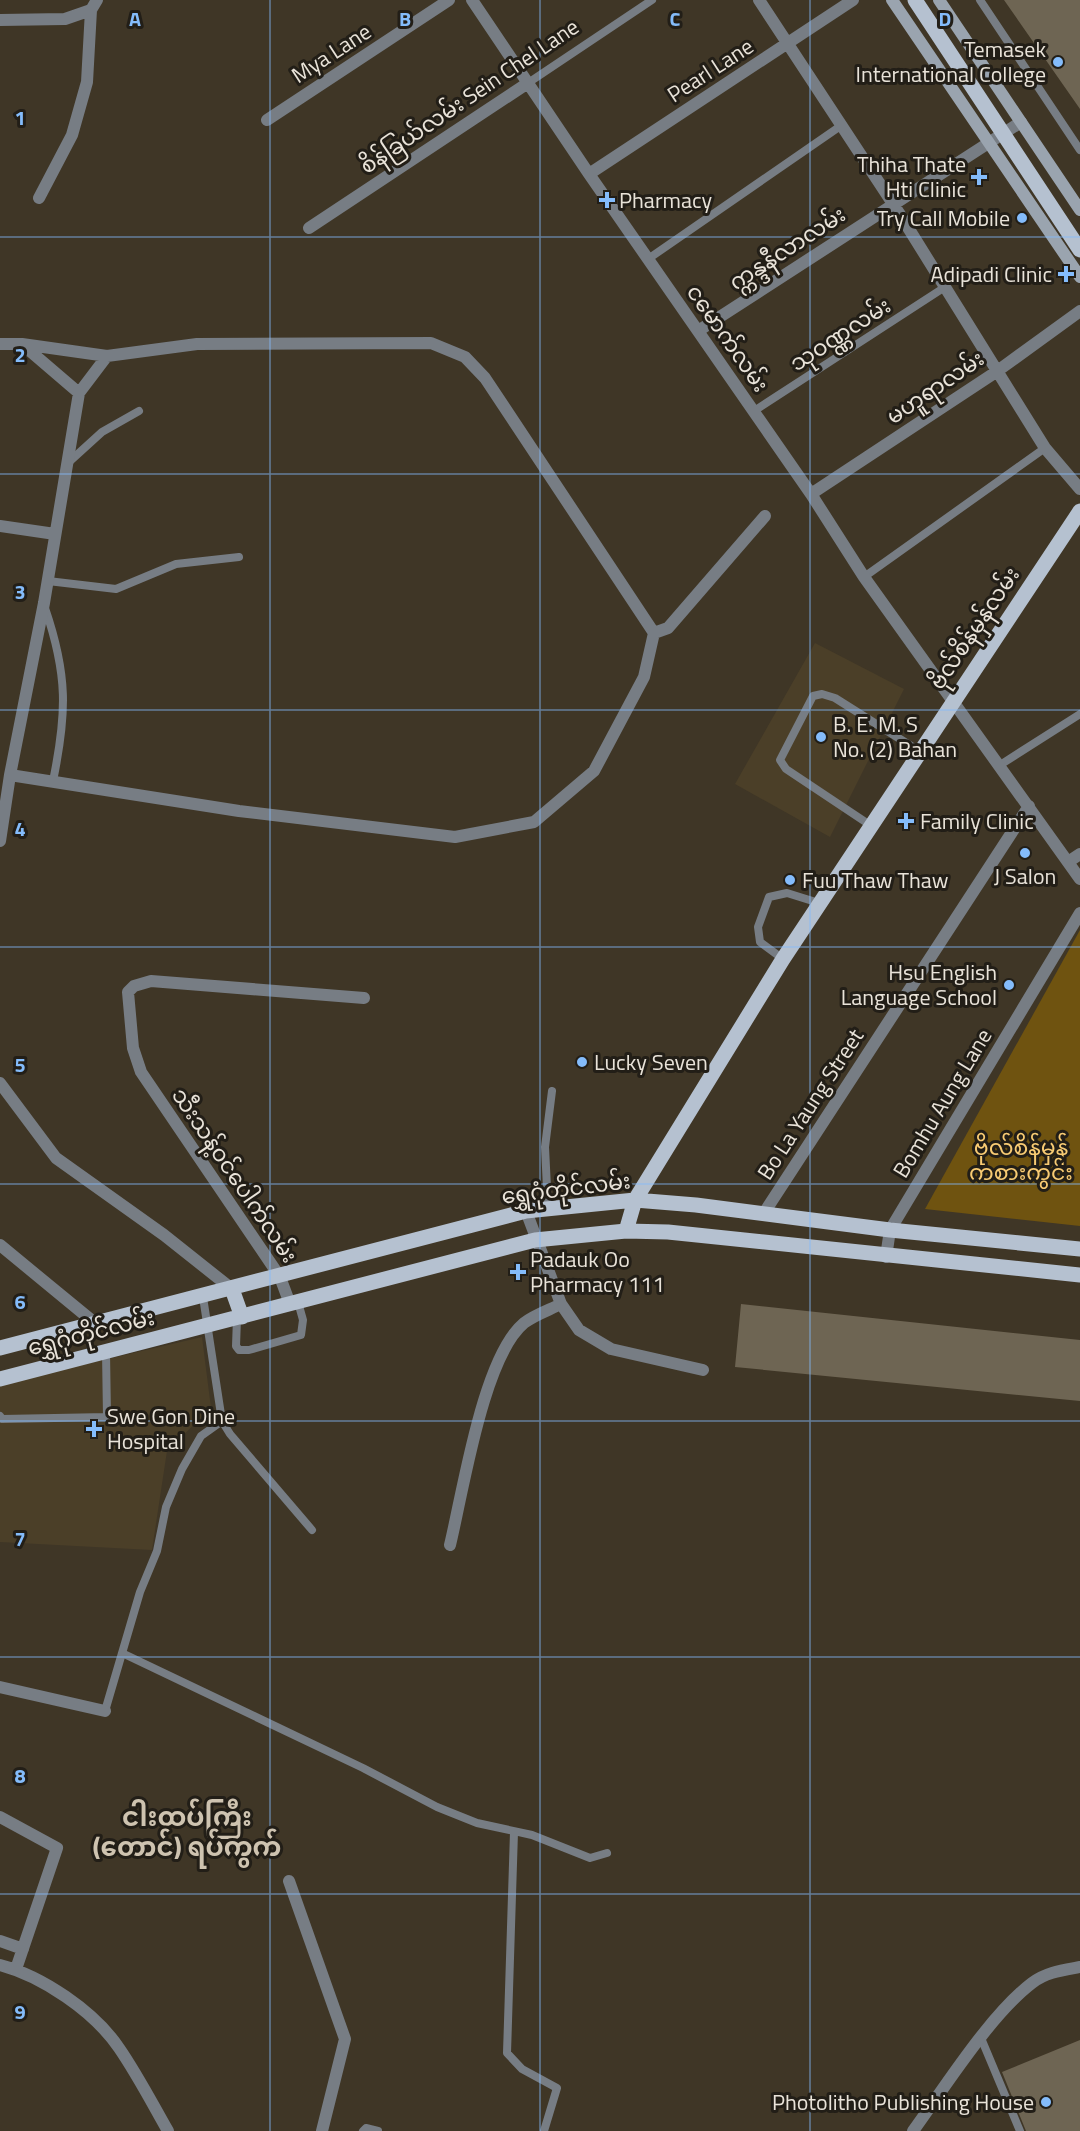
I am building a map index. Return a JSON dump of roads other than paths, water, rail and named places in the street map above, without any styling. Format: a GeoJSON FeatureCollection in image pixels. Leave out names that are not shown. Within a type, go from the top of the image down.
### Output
{"type":"FeatureCollection","features":[{"type":"Feature","properties":{"kind":"main road"},"geometry":{"type":"LineString","coordinates":[[892,0],[1080,277]]}},
{"type":"Feature","properties":{"kind":"main road"},"geometry":{"type":"LineString","coordinates":[[915,0],[1080,250]]}},
{"type":"Feature","properties":{"kind":"main road"},"geometry":{"type":"LineString","coordinates":[[939,0],[1080,210]]}},
{"type":"Feature","properties":{"kind":"main road"},"geometry":{"type":"LineString","coordinates":[[1059,245],[1080,231]]}},
{"type":"Feature","properties":{"kind":"main road","name":"ဗိုလ်စိန်မှန်လမ်း"},"geometry":{"type":"LineString","coordinates":[[626,1231],[635,1200],[783,959],[953,698],[1078,518]]}},
{"type":"Feature","properties":{"kind":"main road","name":"ရွှေဂုံတိုင်လမ်း"},"geometry":{"type":"LineString","coordinates":[[0,1348],[280,1277],[526,1211],[635,1200],[764,1213],[890,1230],[1080,1249]]}},
{"type":"Feature","properties":{"kind":"main road","name":"ရွှေဂုံတိုင်လမ်း"},"geometry":{"type":"LineString","coordinates":[[0,1379],[535,1240],[626,1231],[761,1241],[886,1257],[1080,1275]]}},
{"type":"Feature","properties":{"kind":"main road"},"geometry":{"type":"LineString","coordinates":[[232,1289],[239,1317]]}},
{"type":"Feature","properties":{"kind":"street","name":"Mya Lane"},"geometry":{"type":"LineString","coordinates":[[267,120],[449,0]]}},
{"type":"Feature","properties":{"kind":"street","name":"ငမောက်လမ်း"},"geometry":{"type":"LineString","coordinates":[[472,0],[589,174],[811,494],[864,577],[953,698],[1080,879]]}},
{"type":"Feature","properties":{"kind":"street"},"geometry":{"type":"LineString","coordinates":[[759,0],[894,204],[1045,448],[1080,489]]}},
{"type":"Feature","properties":{"kind":"street","name":"Pearl Lane"},"geometry":{"type":"LineString","coordinates":[[589,174],[853,0]]}},
{"type":"Feature","properties":{"kind":"street"},"geometry":{"type":"LineString","coordinates":[[0,20],[65,19],[94,5]]}},
{"type":"Feature","properties":{"kind":"street"},"geometry":{"type":"LineString","coordinates":[[39,198],[72,135],[87,82],[94,5]]}},
{"type":"Feature","properties":{"kind":"street","name":"စိန်ခြယ်လမ်း Sein Chel Lane"},"geometry":{"type":"LineString","coordinates":[[309,228],[528,83]]}},
{"type":"Feature","properties":{"kind":"street","name":"က္ကန္ဒနီလာလမ်း"},"geometry":{"type":"LineString","coordinates":[[698,331],[1021,122]]}},
{"type":"Feature","properties":{"kind":"street","name":"မဟူရာလမ်း"},"geometry":{"type":"LineString","coordinates":[[811,494],[996,372],[1080,311]]}},
{"type":"Feature","properties":{"kind":"street"},"geometry":{"type":"LineString","coordinates":[[0,344],[22,344],[107,356],[197,344],[431,343],[465,357],[485,378],[532,445],[654,633],[644,676],[594,771],[534,822],[455,837],[239,811],[10,775]]}},
{"type":"Feature","properties":{"kind":"street"},"geometry":{"type":"LineString","coordinates":[[22,344],[79,393]]}},
{"type":"Feature","properties":{"kind":"street"},"geometry":{"type":"LineString","coordinates":[[0,841],[10,775],[48,581],[79,393],[107,356]]}},
{"type":"Feature","properties":{"kind":"street"},"geometry":{"type":"LineString","coordinates":[[654,633],[668,627],[765,516]]}},
{"type":"Feature","properties":{"kind":"street"},"geometry":{"type":"LineString","coordinates":[[0,526],[56,534]]}},
{"type":"Feature","properties":{"kind":"street","name":"Bo La Yaung Street"},"geometry":{"type":"LineString","coordinates":[[764,1213],[1029,806]]}},
{"type":"Feature","properties":{"kind":"street"},"geometry":{"type":"LineString","coordinates":[[1068,862],[1080,854]]}},
{"type":"Feature","properties":{"kind":"street","name":"Bomhu Aung Lane"},"geometry":{"type":"LineString","coordinates":[[886,1257],[890,1230],[1080,913]]}},
{"type":"Feature","properties":{"kind":"street","name":"သီးသန့်ဝင်ပေါက်လမ်း"},"geometry":{"type":"LineString","coordinates":[[294,1303],[280,1277],[141,1072],[133,1048],[128,1019],[128,992],[134,986],[151,981],[364,998]]}},
{"type":"Feature","properties":{"kind":"street"},"geometry":{"type":"LineString","coordinates":[[0,1083],[56,1158],[164,1235],[232,1289]]}},
{"type":"Feature","properties":{"kind":"street"},"geometry":{"type":"LineString","coordinates":[[526,1211],[561,1304],[579,1330],[611,1349],[703,1370]]}},
{"type":"Feature","properties":{"kind":"street"},"geometry":{"type":"LineString","coordinates":[[0,1245],[96,1324]]}},
{"type":"Feature","properties":{"kind":"street"},"geometry":{"type":"LineString","coordinates":[[450,1545],[488,1385],[502,1354],[524,1323],[561,1304]]}},
{"type":"Feature","properties":{"kind":"street"},"geometry":{"type":"LineString","coordinates":[[0,1687],[105,1711]]}},
{"type":"Feature","properties":{"kind":"street"},"geometry":{"type":"LineString","coordinates":[[0,1817],[57,1848],[16,1969]]}},
{"type":"Feature","properties":{"kind":"street"},"geometry":{"type":"LineString","coordinates":[[289,1881],[345,2038],[322,2131]]}},
{"type":"Feature","properties":{"kind":"street"},"geometry":{"type":"LineString","coordinates":[[0,1941],[23,1949]]}},
{"type":"Feature","properties":{"kind":"street"},"geometry":{"type":"LineString","coordinates":[[0,1965],[16,1969],[68,1996],[118,2046],[168,2131]]}},
{"type":"Feature","properties":{"kind":"street"},"geometry":{"type":"LineString","coordinates":[[913,2131],[981,2038],[1033,1982],[1050,1973],[1080,1967]]}},
{"type":"Feature","properties":{"kind":"lane","name":"စိန်ခြယ်လမ်း Sein Chel Lane"},"geometry":{"type":"LineString","coordinates":[[528,83],[652,0]]}},
{"type":"Feature","properties":{"kind":"lane"},"geometry":{"type":"LineString","coordinates":[[980,0],[1080,150]]}},
{"type":"Feature","properties":{"kind":"lane"},"geometry":{"type":"LineString","coordinates":[[648,259],[842,125]]}},
{"type":"Feature","properties":{"kind":"lane","name":"သုဝဏ္ဏလမ်း"},"geometry":{"type":"LineString","coordinates":[[754,411],[945,287]]}},
{"type":"Feature","properties":{"kind":"lane"},"geometry":{"type":"LineString","coordinates":[[68,464],[102,432],[139,411]]}},
{"type":"Feature","properties":{"kind":"lane"},"geometry":{"type":"LineString","coordinates":[[864,577],[1045,448]]}},
{"type":"Feature","properties":{"kind":"lane"},"geometry":{"type":"LineString","coordinates":[[48,581],[116,589],[176,564],[239,557]]}},
{"type":"Feature","properties":{"kind":"lane"},"geometry":{"type":"LineString","coordinates":[[44,603],[56,640],[64,684],[65,714],[53,782]]}},
{"type":"Feature","properties":{"kind":"lane"},"geometry":{"type":"LineString","coordinates":[[870,825],[786,769],[780,760],[813,696],[822,694],[836,698],[919,751]]}},
{"type":"Feature","properties":{"kind":"lane"},"geometry":{"type":"LineString","coordinates":[[1000,765],[1080,714]]}},
{"type":"Feature","properties":{"kind":"lane"},"geometry":{"type":"LineString","coordinates":[[783,959],[760,942],[758,927],[769,897],[787,892],[819,903]]}},
{"type":"Feature","properties":{"kind":"lane"},"geometry":{"type":"LineString","coordinates":[[548,1209],[545,1147],[552,1091]]}},
{"type":"Feature","properties":{"kind":"lane"},"geometry":{"type":"LineString","coordinates":[[203,1297],[222,1421],[312,1530]]}},
{"type":"Feature","properties":{"kind":"lane"},"geometry":{"type":"LineString","coordinates":[[239,1317],[236,1346],[238,1350],[249,1350],[301,1335],[303,1320],[294,1303]]}},
{"type":"Feature","properties":{"kind":"lane"},"geometry":{"type":"LineString","coordinates":[[0,1416],[2,1419],[107,1417],[106,1352]]}},
{"type":"Feature","properties":{"kind":"lane"},"geometry":{"type":"LineString","coordinates":[[105,1711],[140,1592],[157,1551],[166,1507],[182,1469],[201,1436],[222,1421]]}},
{"type":"Feature","properties":{"kind":"lane"},"geometry":{"type":"LineString","coordinates":[[122,1653],[363,1768],[437,1807],[477,1823],[532,1835],[590,1858],[607,1853]]}},
{"type":"Feature","properties":{"kind":"lane"},"geometry":{"type":"LineString","coordinates":[[514,1832],[507,2053],[522,2069],[557,2088],[544,2131]]}},
{"type":"Feature","properties":{"kind":"lane"},"geometry":{"type":"LineString","coordinates":[[981,2038],[1020,2131]]}},
{"type":"Feature","properties":{"kind":"lane"},"geometry":{"type":"LineString","coordinates":[[363,2131],[366,2128],[378,2131]]}},
{"type":"Feature","properties":{"kind":"place","name":"Temasek International College"},"geometry":{"type":"Point","coordinates":[1058,62]}},
{"type":"Feature","properties":{"kind":"place","name":"Thiha Thate Hti Clinic"},"geometry":{"type":"Point","coordinates":[979,177]}},
{"type":"Feature","properties":{"kind":"place","name":"Pharmacy"},"geometry":{"type":"Point","coordinates":[607,200]}},
{"type":"Feature","properties":{"kind":"place","name":"Try Call Mobile"},"geometry":{"type":"Point","coordinates":[1022,218]}},
{"type":"Feature","properties":{"kind":"place","name":"Adipadi Clinic"},"geometry":{"type":"Point","coordinates":[1066,274]}},
{"type":"Feature","properties":{"kind":"place","name":"B. E. M. S No. (2) Bahan"},"geometry":{"type":"Point","coordinates":[821,737]}},
{"type":"Feature","properties":{"kind":"place","name":"Family Clinic"},"geometry":{"type":"Point","coordinates":[906,821]}},
{"type":"Feature","properties":{"kind":"place","name":"J Salon"},"geometry":{"type":"Point","coordinates":[1025,853]}},
{"type":"Feature","properties":{"kind":"place","name":"Fuu Thaw Thaw"},"geometry":{"type":"Point","coordinates":[790,880]}},
{"type":"Feature","properties":{"kind":"place","name":"Hsu English Language School"},"geometry":{"type":"Point","coordinates":[1009,985]}},
{"type":"Feature","properties":{"kind":"place","name":"Lucky Seven"},"geometry":{"type":"Point","coordinates":[582,1062]}},
{"type":"Feature","properties":{"kind":"place","name":"Padauk Oo Pharmacy 111"},"geometry":{"type":"Point","coordinates":[518,1272]}},
{"type":"Feature","properties":{"kind":"place","name":"Swe Gon Dine Hospital"},"geometry":{"type":"Point","coordinates":[94,1429]}},
{"type":"Feature","properties":{"kind":"place","name":"Photolitho Publishing House"},"geometry":{"type":"Point","coordinates":[1046,2102]}},
{"type":"Feature","properties":{"kind":"district","name":"ငါးထပ်ကြီး (တောင်) ရပ်ကွက်"},"geometry":{"type":"Point","coordinates":[187,1831]}},
{"type":"Feature","properties":{"kind":"park label","name":"ဗိုလ်စိန်မှန် ကစားကွင်း"},"geometry":{"type":"Point","coordinates":[1021,1160]}}]}
